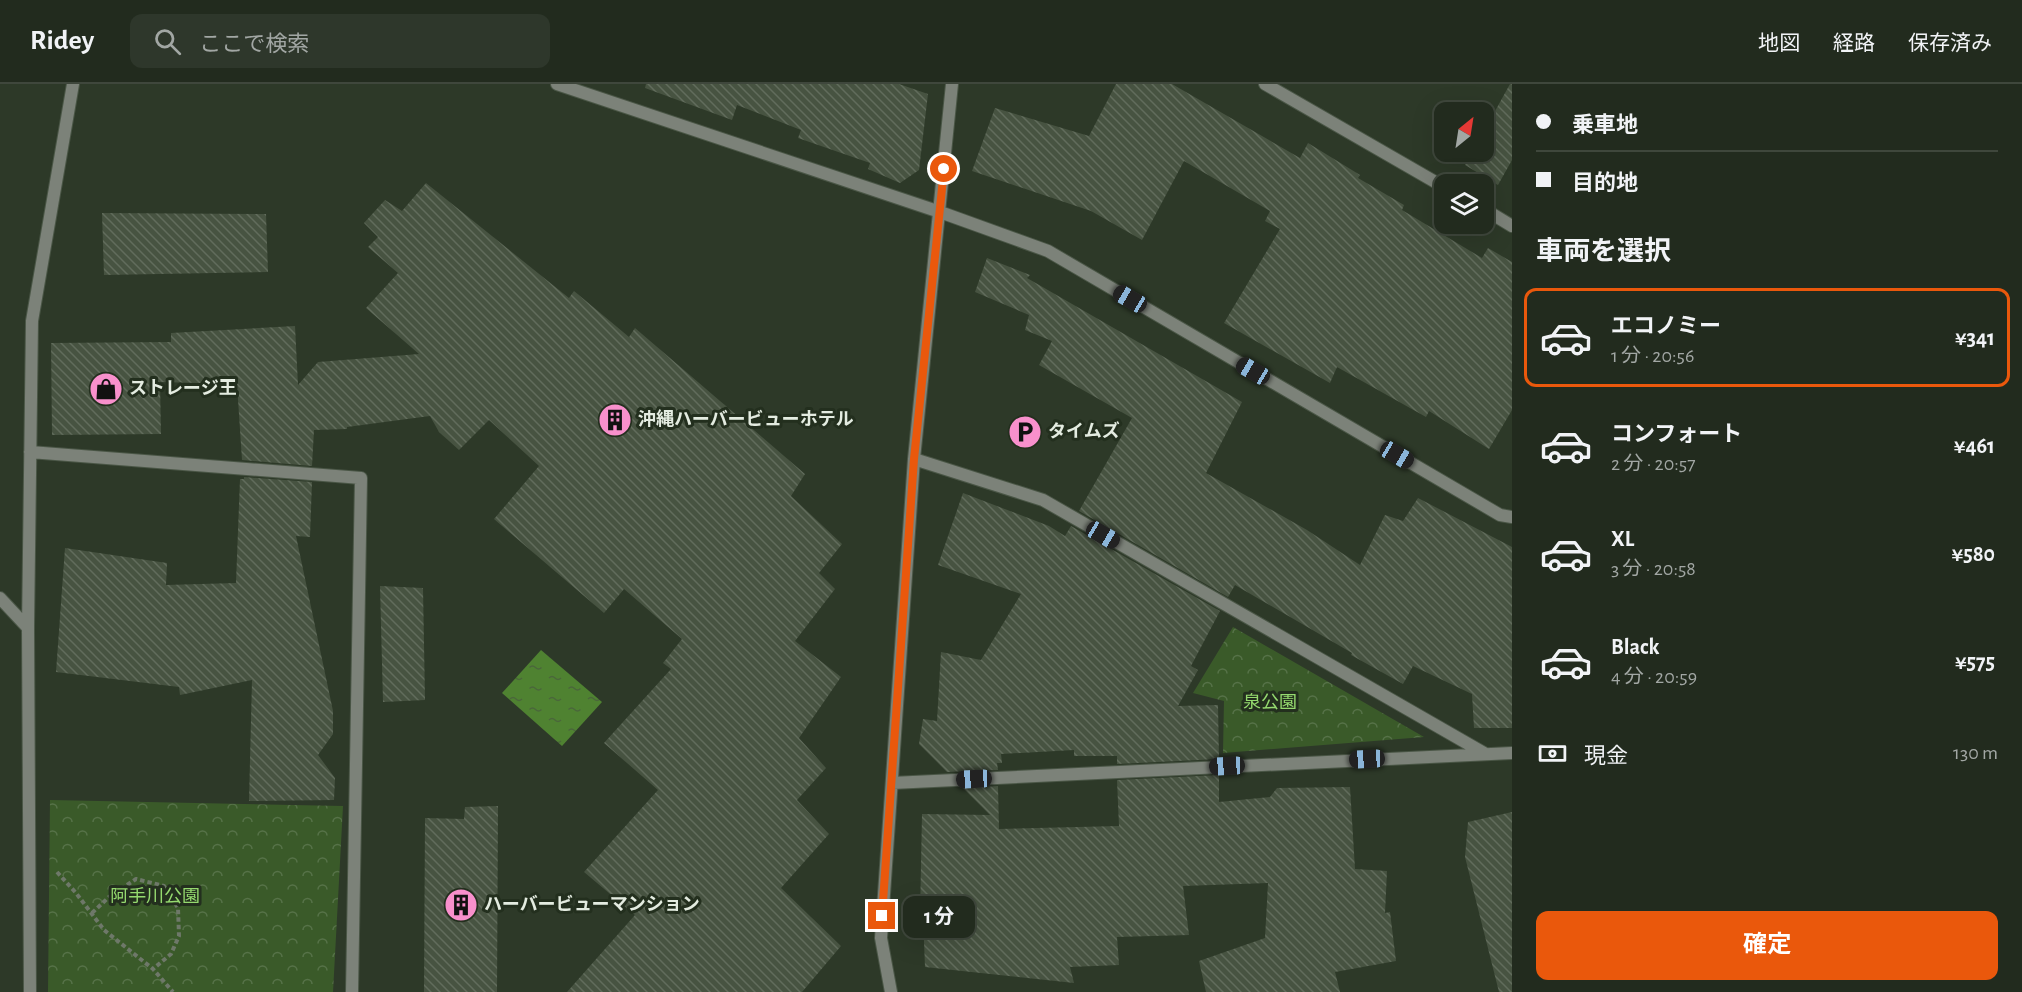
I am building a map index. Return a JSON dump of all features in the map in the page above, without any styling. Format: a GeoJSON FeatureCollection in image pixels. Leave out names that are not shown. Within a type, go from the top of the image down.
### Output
{"type":"FeatureCollection","features":[{"type":"Feature","properties":{"kind":"street"},"geometry":{"type":"LineString","coordinates":[[30,992],[28,628],[32,321],[73,84]]}},
{"type":"Feature","properties":{"kind":"street"},"geometry":{"type":"LineString","coordinates":[[557,84],[940,212],[1047,251],[1500,515],[1512,517]]}},
{"type":"Feature","properties":{"kind":"street"},"geometry":{"type":"LineString","coordinates":[[891,992],[881,938],[914,459],[952,84]]}},
{"type":"Feature","properties":{"kind":"street"},"geometry":{"type":"LineString","coordinates":[[1265,84],[1434,181]]}},
{"type":"Feature","properties":{"kind":"street"},"geometry":{"type":"LineString","coordinates":[[1494,215],[1512,226]]}},
{"type":"Feature","properties":{"kind":"street"},"geometry":{"type":"LineString","coordinates":[[30,452],[361,478],[352,992]]}},
{"type":"Feature","properties":{"kind":"street"},"geometry":{"type":"LineString","coordinates":[[914,459],[1043,500],[1484,753]]}},
{"type":"Feature","properties":{"kind":"street"},"geometry":{"type":"LineString","coordinates":[[0,598],[28,628]]}},
{"type":"Feature","properties":{"kind":"street"},"geometry":{"type":"LineString","coordinates":[[892,783],[1512,753]]}},
{"type":"Feature","properties":{"kind":"path"},"geometry":{"type":"LineString","coordinates":[[29,842],[76,893],[104,930],[153,969],[173,992]]}},
{"type":"Feature","properties":{"kind":"path"},"geometry":{"type":"LineString","coordinates":[[92,913],[109,897],[136,879],[164,886],[178,908],[179,936],[171,954],[153,969]]}},
{"type":"Feature","properties":{"kind":"green space","name":"泉公園"},"geometry":{"type":"Polygon","coordinates":[[[1233,627],[1424,737],[1223,753],[1224,701],[1193,693],[1233,627]]]}},
{"type":"Feature","properties":{"kind":"green space","name":"阿手川公園"},"geometry":{"type":"Polygon","coordinates":[[[50,800],[343,806],[333,992],[48,992],[50,800]]]}},
{"type":"Feature","properties":{"kind":"water"},"geometry":{"type":"Polygon","coordinates":[[[541,650],[602,702],[562,746],[502,693],[541,650]]]}},
{"type":"Feature","properties":{"kind":"building"},"geometry":{"type":"Polygon","coordinates":[[[646,84],[899,84],[928,94],[919,170],[900,183],[868,169],[870,163],[798,138],[801,130],[737,105],[732,120],[645,88],[646,84]]]}},
{"type":"Feature","properties":{"kind":"building"},"geometry":{"type":"Polygon","coordinates":[[[1116,84],[1172,84],[1300,158],[1308,143],[1360,175],[1358,178],[1404,205],[1402,210],[1434,229],[1434,234],[1442,234],[1482,258],[1488,248],[1512,262],[1512,410],[1489,449],[1429,411],[1426,417],[1337,367],[1330,383],[1224,323],[1280,229],[1265,221],[1270,211],[1184,161],[1142,240],[1091,211],[972,171],[995,108],[1089,136],[1116,84]]]}},
{"type":"Feature","properties":{"kind":"building"},"geometry":{"type":"Polygon","coordinates":[[[1512,84],[1512,160],[1498,185],[1494,183],[1494,174],[1480,174],[1465,165],[1467,162],[1494,162],[1494,113],[1512,84]]]}},
{"type":"Feature","properties":{"kind":"building"},"geometry":{"type":"Polygon","coordinates":[[[426,183],[569,298],[574,291],[629,337],[635,328],[805,474],[791,496],[842,544],[819,573],[835,589],[795,641],[841,677],[799,738],[826,768],[797,800],[829,834],[781,888],[841,946],[802,992],[567,992],[635,915],[584,872],[658,790],[604,743],[671,669],[663,663],[682,639],[624,589],[604,613],[494,519],[539,466],[489,420],[459,450],[439,432],[430,416],[347,427],[347,429],[314,430],[312,466],[242,460],[237,384],[160,382],[161,434],[52,435],[51,343],[171,342],[171,333],[295,326],[298,385],[318,362],[419,354],[366,308],[398,273],[368,247],[378,237],[364,223],[385,200],[402,211],[426,183]]]}},
{"type":"Feature","properties":{"kind":"building"},"geometry":{"type":"Polygon","coordinates":[[[102,213],[266,214],[268,272],[104,275],[102,213]]]}},
{"type":"Feature","properties":{"kind":"building"},"geometry":{"type":"Polygon","coordinates":[[[987,258],[1030,275],[1027,278],[1242,402],[1206,473],[1307,530],[1360,565],[1385,515],[1403,521],[1418,498],[1512,547],[1512,728],[1474,728],[1472,694],[1413,666],[1403,684],[1235,585],[1228,597],[1079,511],[1132,418],[1039,365],[1052,341],[1025,330],[1029,315],[975,292],[987,258]]]}},
{"type":"Feature","properties":{"kind":"building"},"geometry":{"type":"Polygon","coordinates":[[[244,477],[312,482],[310,537],[296,536],[333,711],[333,734],[318,755],[335,778],[334,800],[249,801],[252,680],[180,695],[179,687],[56,672],[65,548],[167,563],[166,585],[236,583],[240,479],[244,477]]]}},
{"type":"Feature","properties":{"kind":"building"},"geometry":{"type":"Polygon","coordinates":[[[963,493],[1049,526],[1065,536],[1071,526],[1220,611],[1191,666],[1198,670],[1178,706],[1218,705],[1219,759],[1117,764],[1117,756],[1074,756],[1074,750],[1001,754],[1002,763],[997,763],[998,770],[947,772],[919,744],[923,719],[937,721],[941,652],[981,660],[1021,594],[938,565],[963,493]]]}},
{"type":"Feature","properties":{"kind":"building"},"geometry":{"type":"Polygon","coordinates":[[[380,586],[423,588],[425,700],[383,702],[380,586]]]}},
{"type":"Feature","properties":{"kind":"building"},"geometry":{"type":"Polygon","coordinates":[[[1219,775],[1219,802],[1270,797],[1277,788],[1350,787],[1355,869],[1387,871],[1385,913],[1390,912],[1396,961],[1335,972],[1340,992],[1206,992],[1199,961],[1265,938],[1268,883],[1183,886],[1189,935],[1117,937],[1119,965],[1070,967],[1074,983],[925,967],[923,916],[920,916],[922,814],[990,815],[963,788],[998,786],[999,829],[1119,826],[1117,780],[1219,775]]]}},
{"type":"Feature","properties":{"kind":"building","name":"ハーバービューマンション"},"geometry":{"type":"Polygon","coordinates":[[[498,806],[497,992],[424,992],[425,818],[464,819],[465,807],[498,806]]]}},
{"type":"Feature","properties":{"kind":"building"},"geometry":{"type":"Polygon","coordinates":[[[1512,812],[1512,992],[1499,992],[1465,857],[1468,822],[1512,812]]]}},
{"type":"Feature","properties":{"kind":"place","name":"ストレージ王"},"geometry":{"type":"Point","coordinates":[106,389]}},
{"type":"Feature","properties":{"kind":"place","name":"沖縄ハーバービューホテル"},"geometry":{"type":"Point","coordinates":[615,420]}},
{"type":"Feature","properties":{"kind":"place","name":"タイムズ"},"geometry":{"type":"Point","coordinates":[1025,432]}},
{"type":"Feature","properties":{"kind":"place","name":"ハーバービューマンション"},"geometry":{"type":"Point","coordinates":[461,905]}},
{"type":"Feature","properties":{"kind":"route"},"geometry":{"type":"LineString","coordinates":[[882,916],[914,459],[944,169]]}}]}
